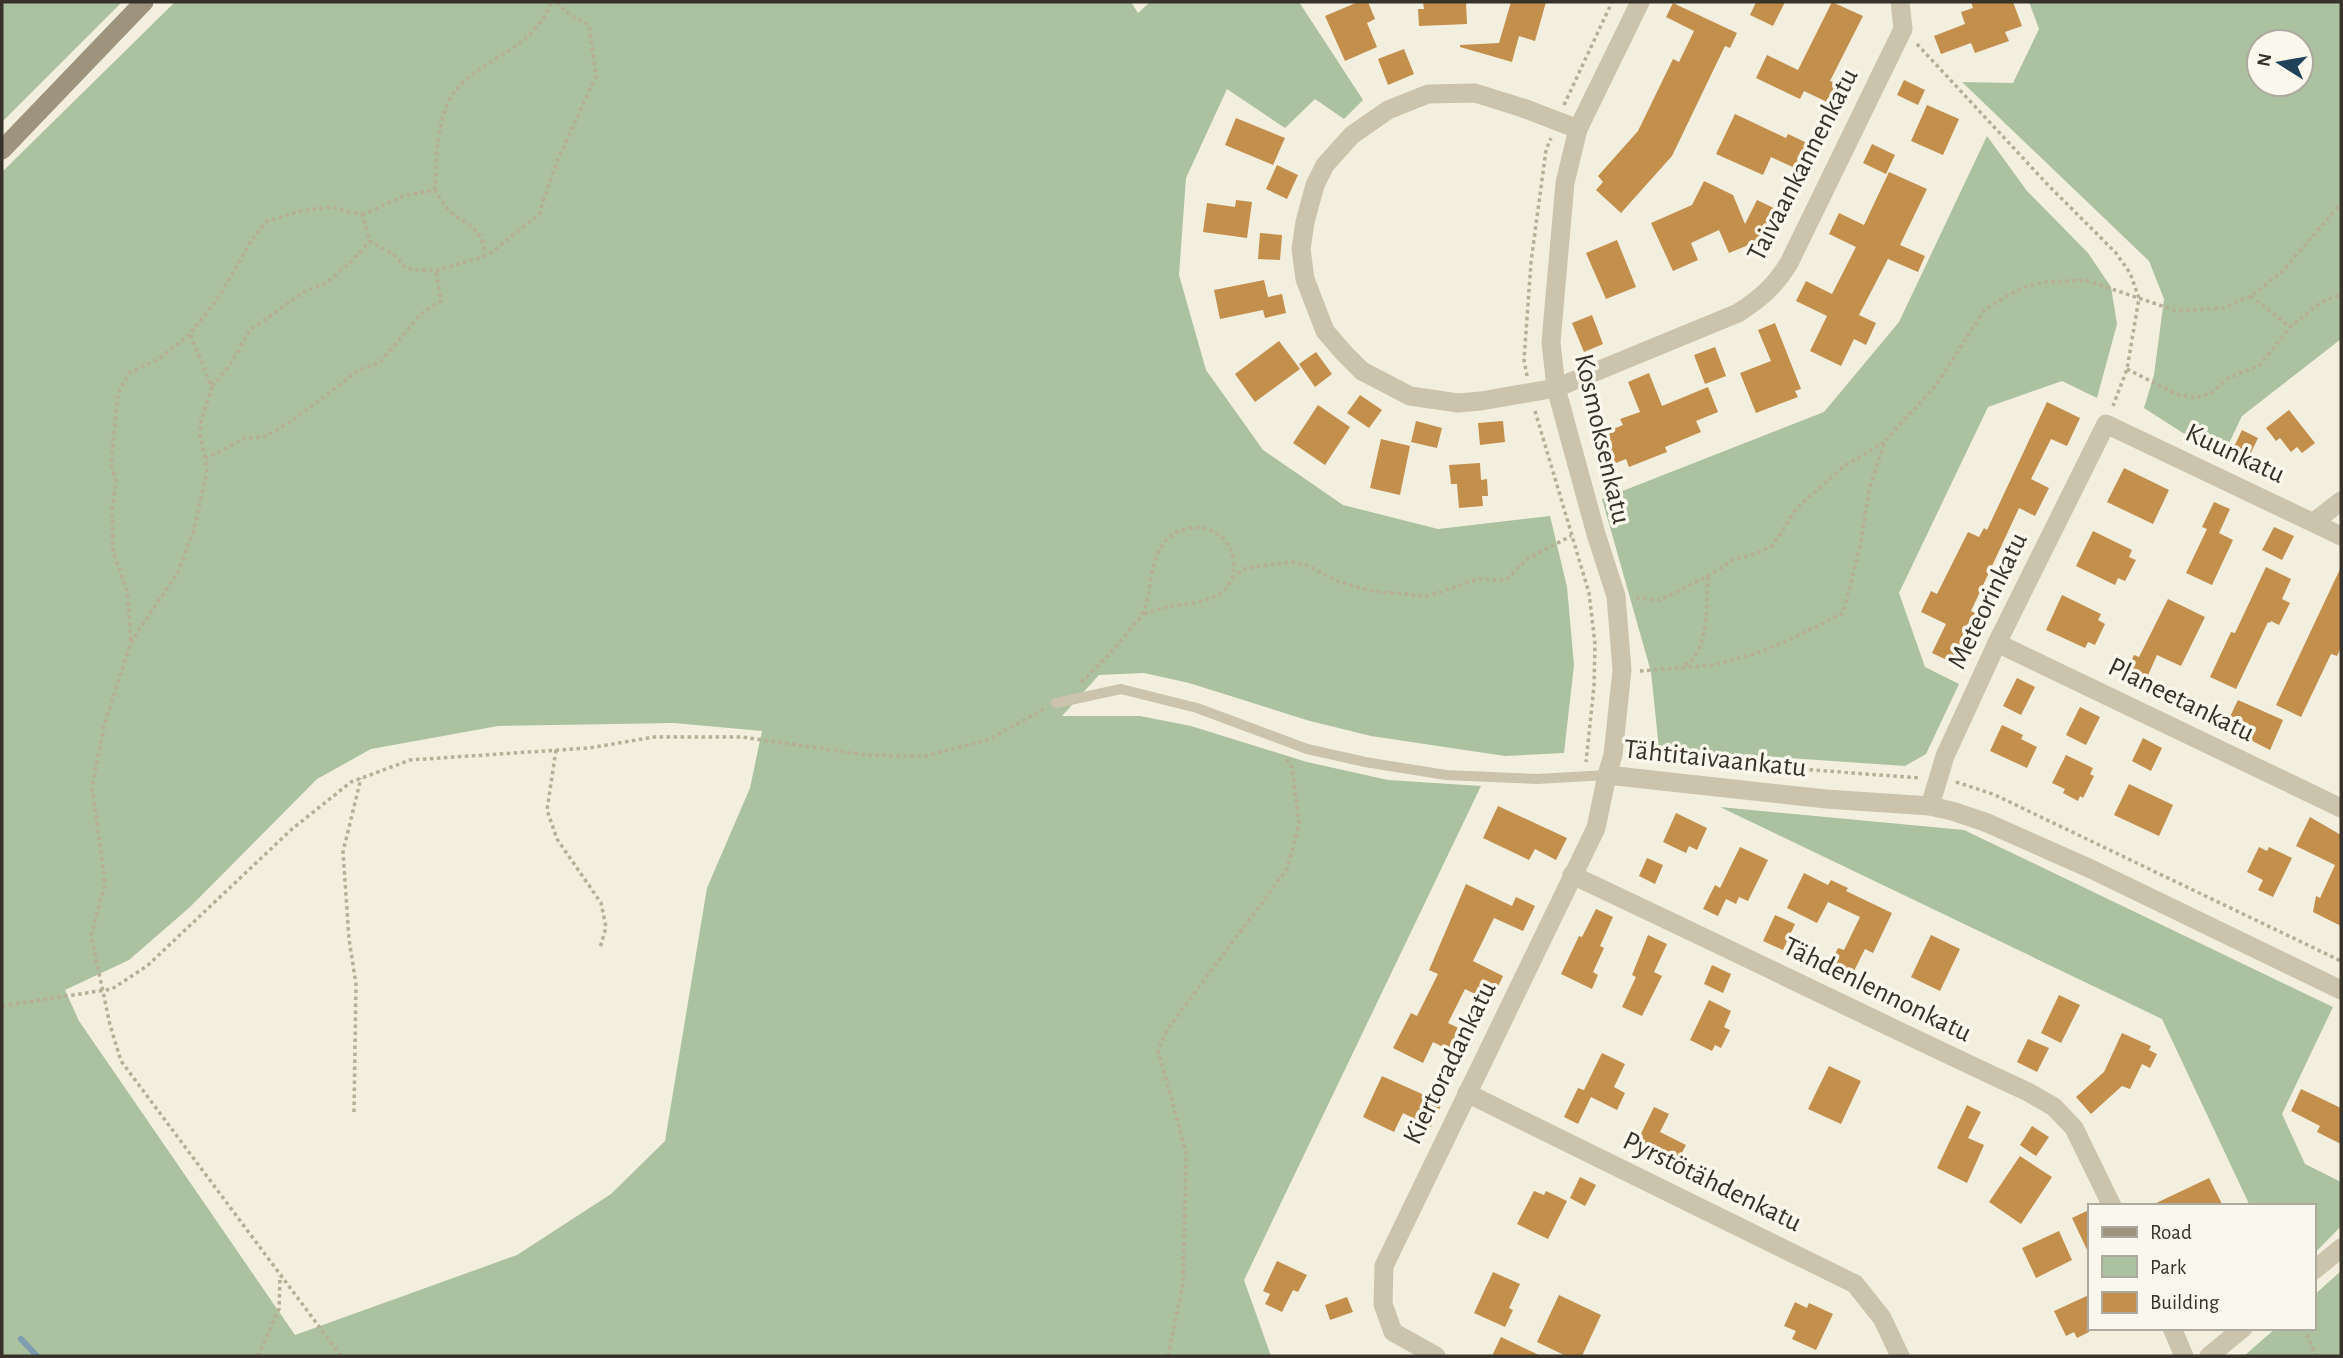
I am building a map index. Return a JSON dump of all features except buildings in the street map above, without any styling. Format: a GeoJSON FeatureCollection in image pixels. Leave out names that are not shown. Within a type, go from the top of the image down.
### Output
{"type":"FeatureCollection","features":[{"type":"Feature","properties":{"kind":"main road"},"geometry":{"type":"LineString","coordinates":[[2,150],[145,2]]}},
{"type":"Feature","properties":{"kind":"street","name":"Kosmoksenkatu"},"geometry":{"type":"LineString","coordinates":[[1607,775],[1613,755],[1622,670],[1616,596],[1556,388],[1551,342],[1565,183],[1578,129],[1640,2]]}},
{"type":"Feature","properties":{"kind":"street"},"geometry":{"type":"LineString","coordinates":[[1900,2],[1903,29]]}},
{"type":"Feature","properties":{"kind":"street","name":"Taivaankannenkatu"},"geometry":{"type":"LineString","coordinates":[[1578,129],[1475,93],[1428,94],[1388,110],[1352,135],[1325,165],[1315,185],[1305,222],[1301,249],[1305,279],[1325,331],[1362,371],[1410,396],[1458,403],[1556,388],[1738,313],[1759,299],[1778,281],[1789,263],[1903,29]]}},
{"type":"Feature","properties":{"kind":"street","name":"Kuunkatu"},"geometry":{"type":"LineString","coordinates":[[2106,424],[2341,536]]}},
{"type":"Feature","properties":{"kind":"street","name":"Meteorinkatu"},"geometry":{"type":"LineString","coordinates":[[1930,806],[1945,756],[1997,643],[2106,424]]}},
{"type":"Feature","properties":{"kind":"street"},"geometry":{"type":"LineString","coordinates":[[2314,522],[2341,500]]}},
{"type":"Feature","properties":{"kind":"street","name":"Planeetankatu"},"geometry":{"type":"LineString","coordinates":[[1997,643],[2341,808]]}},
{"type":"Feature","properties":{"kind":"street","name":"Tähtitaivaankatu"},"geometry":{"type":"LineString","coordinates":[[1607,775],[1826,799],[1930,806],[1984,822],[2091,869],[2341,990]]}},
{"type":"Feature","properties":{"kind":"street","name":"Kiertoradankatu"},"geometry":{"type":"LineString","coordinates":[[1436,1356],[1394,1332],[1383,1304],[1384,1266],[1596,828],[1607,775]]}},
{"type":"Feature","properties":{"kind":"street","name":"Tähdenlennonkatu"},"geometry":{"type":"LineString","coordinates":[[1572,875],[2028,1092],[2054,1107],[2074,1128],[2111,1204]]}},
{"type":"Feature","properties":{"kind":"street","name":"Pyrstötähdenkatu"},"geometry":{"type":"LineString","coordinates":[[1467,1093],[1855,1284],[1882,1318],[1900,1356]]}},
{"type":"Feature","properties":{"kind":"street"},"geometry":{"type":"LineString","coordinates":[[2315,1269],[2341,1248]]}},
{"type":"Feature","properties":{"kind":"street"},"geometry":{"type":"LineString","coordinates":[[2173,1330],[2184,1356]]}},
{"type":"Feature","properties":{"kind":"street"},"geometry":{"type":"LineString","coordinates":[[2209,1356],[2241,1330]]}},
{"type":"Feature","properties":{"kind":"lane","name":"Tähtitaivaankatu"},"geometry":{"type":"LineString","coordinates":[[1056,703],[1121,689],[1197,708],[1307,749],[1365,762],[1446,775],[1537,779],[1607,775]]}},
{"type":"Feature","properties":{"kind":"path"},"geometry":{"type":"LineString","coordinates":[[362,215],[370,241],[393,254],[407,269],[436,271],[488,255],[539,214],[556,163],[596,76],[589,25],[571,16],[554,2],[530,34],[466,79],[447,103],[440,130],[435,190],[450,211],[469,224],[483,239],[485,254]]}},
{"type":"Feature","properties":{"kind":"path"},"geometry":{"type":"LineString","coordinates":[[1903,29],[2048,185],[2116,253],[2130,273],[2138,298],[2127,369],[2106,424]]}},
{"type":"Feature","properties":{"kind":"path"},"geometry":{"type":"LineString","coordinates":[[131,642],[127,590],[113,552],[112,510],[116,481],[111,464],[118,393],[129,373],[160,358],[190,334],[220,295],[251,241],[267,222],[305,210],[332,207],[362,215],[403,196],[435,190]]}},
{"type":"Feature","properties":{"kind":"path"},"geometry":{"type":"LineString","coordinates":[[1589,593],[1660,600],[1733,560],[1758,553],[1773,545],[1796,509],[1843,467],[1885,441],[1937,384],[1986,309],[2022,288],[2046,282],[2085,280],[2177,311],[2223,308],[2251,296],[2283,272],[2341,203]]}},
{"type":"Feature","properties":{"kind":"path"},"geometry":{"type":"LineString","coordinates":[[341,1356],[121,1060],[110,1025],[91,935],[105,884],[92,786],[104,726],[131,642],[178,572],[193,533],[207,471],[200,435],[201,421],[212,387],[230,365],[250,330],[304,292],[327,282],[349,264],[370,241]]}},
{"type":"Feature","properties":{"kind":"path"},"geometry":{"type":"LineString","coordinates":[[205,459],[245,438],[264,437],[292,421],[358,371],[380,362],[421,314],[441,301],[436,271]]}},
{"type":"Feature","properties":{"kind":"path"},"geometry":{"type":"LineString","coordinates":[[2127,369],[2176,394],[2194,398],[2212,393],[2228,378],[2260,365],[2290,327],[2320,303],[2341,294]]}},
{"type":"Feature","properties":{"kind":"path"},"geometry":{"type":"LineString","coordinates":[[2251,296],[2290,327]]}},
{"type":"Feature","properties":{"kind":"path"},"geometry":{"type":"LineString","coordinates":[[190,334],[212,387]]}},
{"type":"Feature","properties":{"kind":"path"},"geometry":{"type":"LineString","coordinates":[[1622,670],[1651,672],[1713,664],[1754,654],[1843,613],[1860,547],[1869,489],[1885,441]]}},
{"type":"Feature","properties":{"kind":"path"},"geometry":{"type":"LineString","coordinates":[[2,1006],[111,989],[147,966],[292,829],[351,782],[410,760],[589,748],[654,737],[742,737],[865,755],[925,756],[990,739],[1056,703],[1104,662],[1142,615],[1157,554],[1170,536],[1188,528],[1221,534],[1230,546],[1234,562],[1232,578]]}},
{"type":"Feature","properties":{"kind":"path"},"geometry":{"type":"LineString","coordinates":[[1142,615],[1164,607],[1208,600],[1223,592],[1232,578],[1246,568],[1291,562],[1304,564],[1337,581],[1371,591],[1427,596],[1479,579],[1506,580],[1527,559],[1571,536]]}},
{"type":"Feature","properties":{"kind":"path"},"geometry":{"type":"LineString","coordinates":[[1682,667],[1691,662],[1703,644],[1708,576]]}},
{"type":"Feature","properties":{"kind":"path"},"geometry":{"type":"LineString","coordinates":[[1168,1356],[1183,1284],[1186,1152],[1158,1050],[1167,1030],[1287,869],[1299,824],[1292,767],[1272,737]]}},
{"type":"Feature","properties":{"kind":"path"},"geometry":{"type":"LineString","coordinates":[[556,750],[547,810],[557,839],[601,903],[606,927],[600,948]]}},
{"type":"Feature","properties":{"kind":"path"},"geometry":{"type":"LineString","coordinates":[[354,1112],[356,984],[349,939],[343,852],[361,778]]}},
{"type":"Feature","properties":{"kind":"path"},"geometry":{"type":"LineString","coordinates":[[258,1356],[279,1309],[280,1274]]}},
{"type":"Feature","properties":{"kind":"path"},"geometry":{"type":"LineString","coordinates":[[2305,1330],[2316,1356]]}},
{"type":"Feature","properties":{"kind":"green space"},"geometry":{"type":"Polygon","coordinates":[[[2,2],[122,2],[2,122],[2,2]]]}},
{"type":"Feature","properties":{"kind":"green space"},"geometry":{"type":"Polygon","coordinates":[[[175,2],[1131,2],[1138,13],[1150,2],[1299,2],[1363,100],[1344,119],[1315,99],[1285,128],[1227,89],[1186,178],[1179,275],[1206,370],[1263,450],[1343,505],[1438,529],[1550,516],[1567,587],[1574,665],[1564,753],[1505,756],[1371,736],[1310,721],[1189,683],[1144,673],[1099,675],[1062,716],[1140,716],[1191,726],[1307,762],[1388,780],[1481,786],[1244,1280],[1271,1356],[2,1356],[2,172],[175,2]],[[674,723],[498,726],[371,749],[317,779],[190,907],[129,960],[65,990],[79,1021],[295,1335],[517,1255],[611,1194],[665,1141],[707,888],[750,788],[762,731],[674,723]]]}},
{"type":"Feature","properties":{"kind":"green space"},"geometry":{"type":"Polygon","coordinates":[[[2029,2],[2341,2],[2341,339],[2242,416],[2222,458],[2144,408],[2154,375],[2164,299],[2149,261],[1962,82],[2013,83],[2039,29],[2029,2]]]}},
{"type":"Feature","properties":{"kind":"green space"},"geometry":{"type":"Polygon","coordinates":[[[1987,136],[2027,191],[2088,253],[2111,287],[2117,324],[2097,398],[2062,381],[1988,407],[1899,593],[1925,667],[1959,684],[1926,754],[1905,766],[1659,749],[1651,672],[1602,499],[1824,412],[1899,322],[1987,136]]]}},
{"type":"Feature","properties":{"kind":"green space"},"geometry":{"type":"Polygon","coordinates":[[[1720,807],[1964,830],[2333,1007],[2282,1114],[2305,1164],[2341,1182],[2341,1226],[2315,1253],[2315,1204],[2249,1204],[2162,1019],[1720,807]]]}},
{"type":"Feature","properties":{"kind":"green space"},"geometry":{"type":"Polygon","coordinates":[[[2341,1271],[2341,1356],[2244,1356],[2274,1330],[2315,1330],[2315,1294],[2341,1271]]]}},
{"type":"Feature","properties":{"kind":"waterway"},"geometry":{"type":"LineString","coordinates":[[21,1339],[37,1356]]}}]}
